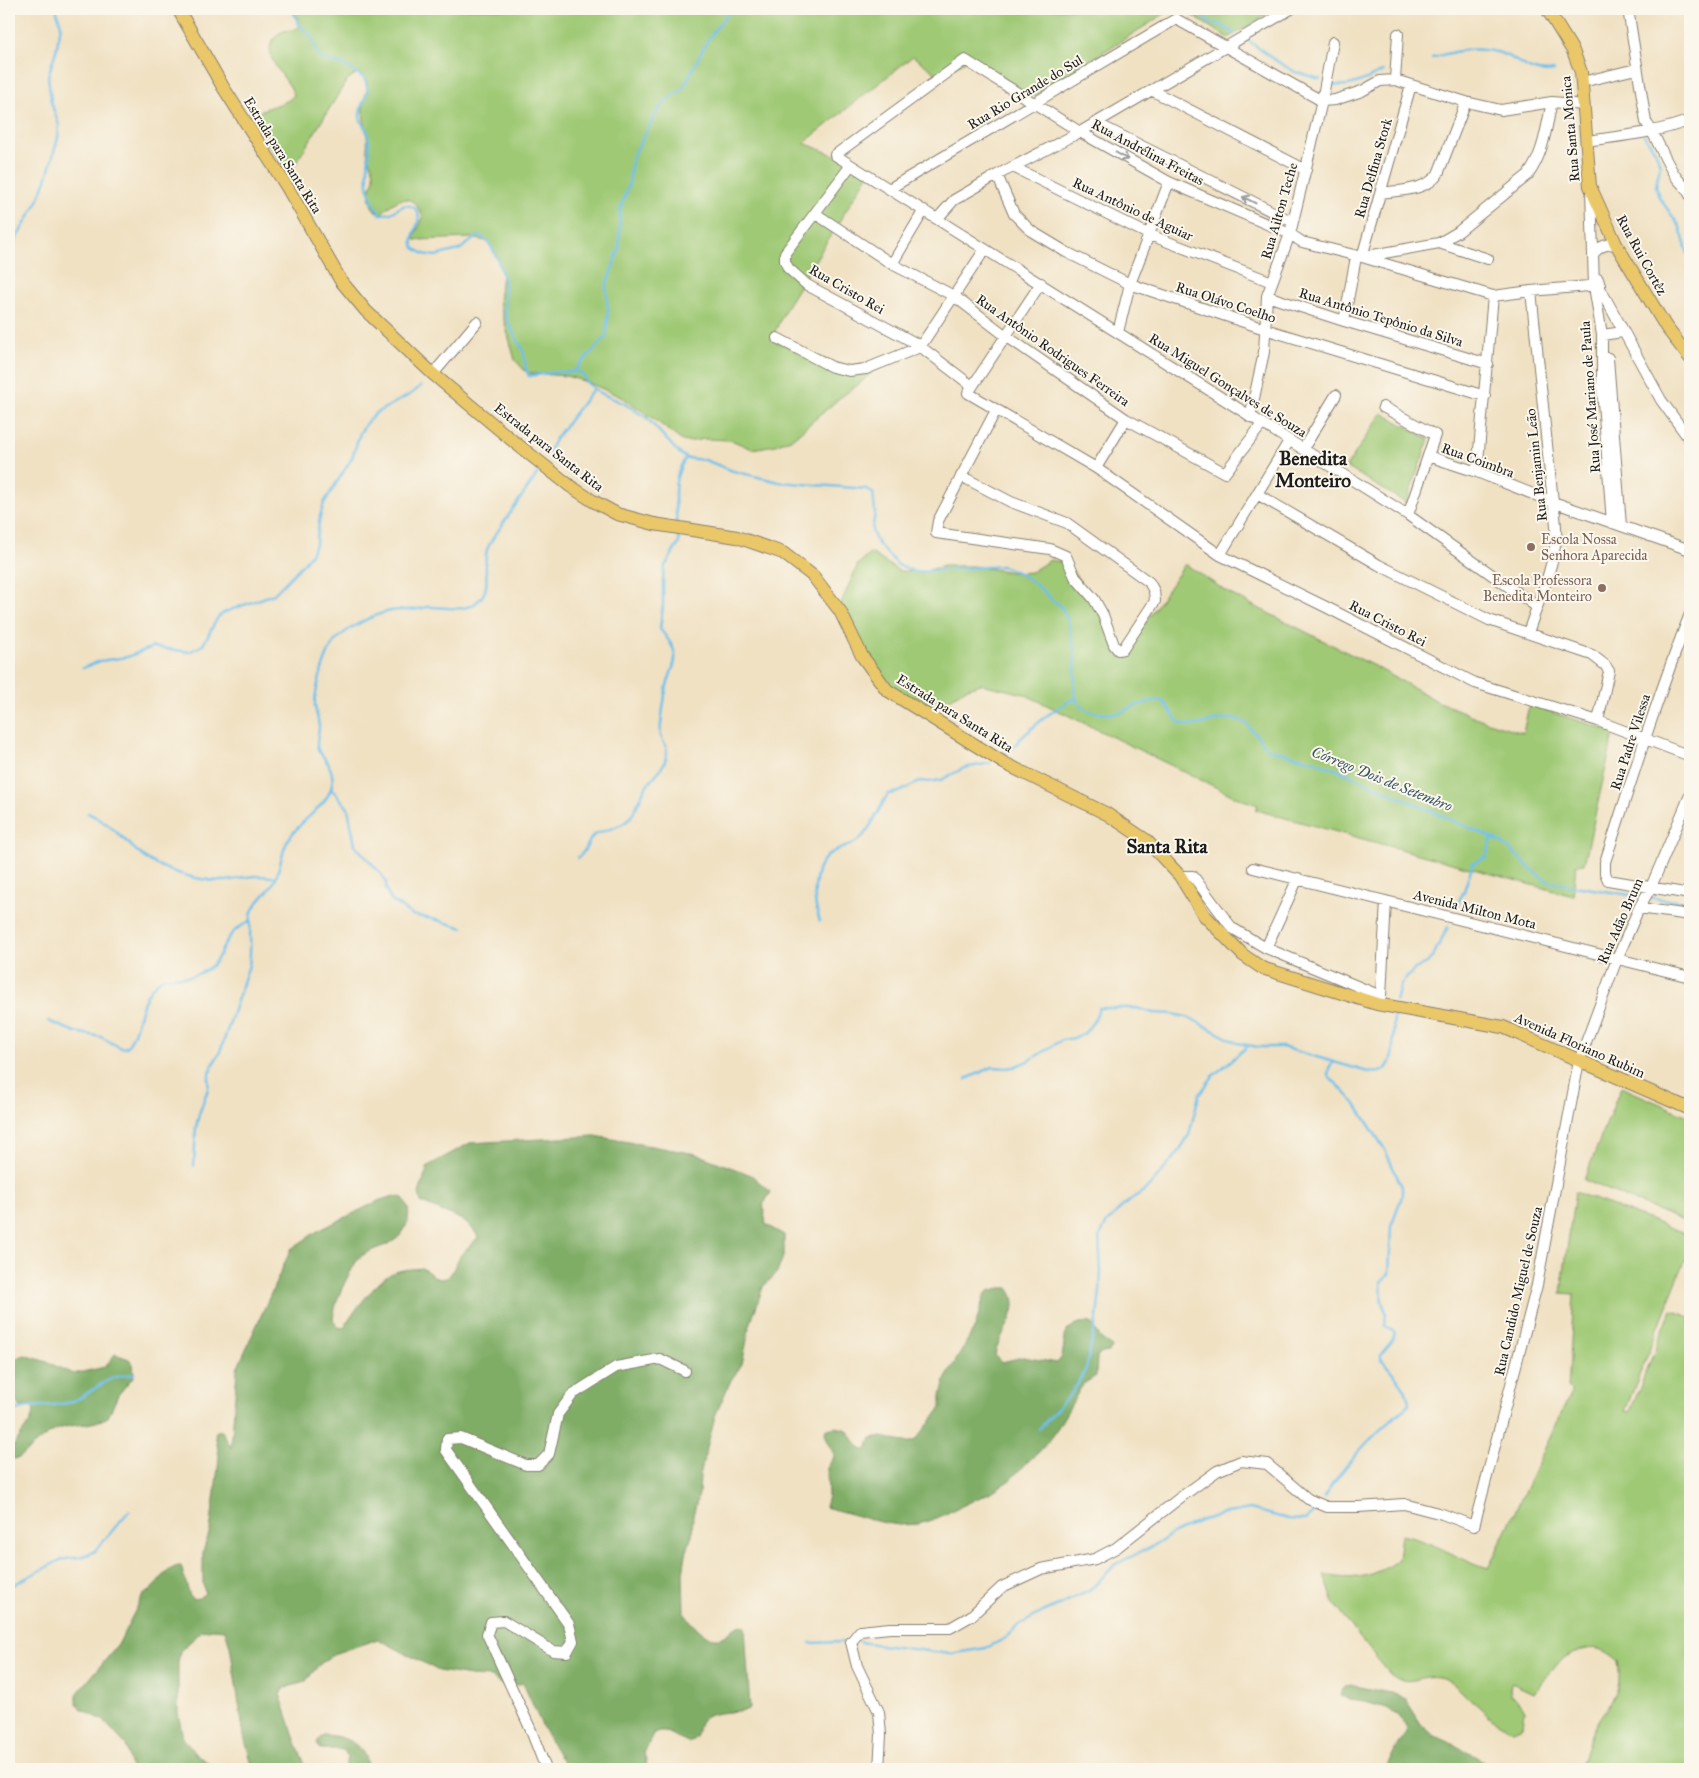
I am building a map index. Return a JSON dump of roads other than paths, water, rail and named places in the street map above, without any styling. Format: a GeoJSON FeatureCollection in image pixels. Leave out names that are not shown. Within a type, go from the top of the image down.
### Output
{"type":"FeatureCollection","features":[{"type":"Feature","properties":{"kind":"main road","name":"Estrada para Santa Rita"},"geometry":{"type":"LineString","coordinates":[[178,9],[223,87],[287,187],[341,281],[366,311],[433,374],[570,486],[592,501],[617,514],[654,524],[737,537],[782,553],[812,576],[840,611],[862,656],[887,690],[1004,763],[1106,814],[1146,840],[1180,876],[1204,915],[1249,960],[1262,968],[1379,1000]]}},
{"type":"Feature","properties":{"kind":"main road","name":"Rua Santa Monica"},"geometry":{"type":"LineString","coordinates":[[1547,9],[1573,51],[1581,72],[1590,186]]}},
{"type":"Feature","properties":{"kind":"main road","name":"Rua Rui Cortêz"},"geometry":{"type":"LineString","coordinates":[[1590,186],[1616,244],[1666,327],[1690,358]]}},
{"type":"Feature","properties":{"kind":"main road","name":"Avenida Floriano Rubim"},"geometry":{"type":"LineString","coordinates":[[1379,1000],[1503,1027],[1688,1106]]}},
{"type":"Feature","properties":{"kind":"street"},"geometry":{"type":"LineString","coordinates":[[937,219],[954,200],[997,175],[1080,132],[1292,9]]}},
{"type":"Feature","properties":{"kind":"street"},"geometry":{"type":"LineString","coordinates":[[1628,9],[1636,69],[1646,122],[1676,178],[1689,189]]}},
{"type":"Feature","properties":{"kind":"street","name":"Rua Rio Grande do Sul"},"geometry":{"type":"LineString","coordinates":[[889,189],[1176,19],[1226,47]]}},
{"type":"Feature","properties":{"kind":"street"},"geometry":{"type":"LineString","coordinates":[[1395,80],[1398,34]]}},
{"type":"Feature","properties":{"kind":"street","name":"Rua Ailton Teche"},"geometry":{"type":"LineString","coordinates":[[1250,417],[1264,352],[1267,296],[1290,234],[1322,101],[1333,42]]}},
{"type":"Feature","properties":{"kind":"street"},"geometry":{"type":"LineString","coordinates":[[1226,47],[1322,101],[1335,100],[1362,91],[1380,81],[1395,80],[1466,102],[1502,110],[1552,102],[1584,105]]}},
{"type":"Feature","properties":{"kind":"street","name":"Rua Andrélina Freitas"},"geometry":{"type":"LineString","coordinates":[[835,155],[965,60],[1080,132],[1169,182],[1290,234],[1302,242],[1494,296],[1532,291],[1598,287]]}},
{"type":"Feature","properties":{"kind":"street"},"geometry":{"type":"LineString","coordinates":[[1582,82],[1636,69]]}},
{"type":"Feature","properties":{"kind":"street","name":"Rua Delfina Stork"},"geometry":{"type":"LineString","coordinates":[[1359,257],[1381,193],[1411,85]]}},
{"type":"Feature","properties":{"kind":"street"},"geometry":{"type":"LineString","coordinates":[[1151,90],[1306,170]]}},
{"type":"Feature","properties":{"kind":"street"},"geometry":{"type":"LineString","coordinates":[[1381,193],[1423,186],[1435,180],[1466,102]]}},
{"type":"Feature","properties":{"kind":"street"},"geometry":{"type":"LineString","coordinates":[[1344,321],[1359,257],[1439,243],[1458,232],[1528,174],[1536,163],[1542,150],[1552,102]]}},
{"type":"Feature","properties":{"kind":"street"},"geometry":{"type":"LineString","coordinates":[[1587,141],[1673,127],[1690,120]]}},
{"type":"Feature","properties":{"kind":"street","name":"Rua Andrélina Freitas"},"geometry":{"type":"LineString","coordinates":[[1096,122],[1293,222]]}},
{"type":"Feature","properties":{"kind":"street","name":"Rua Miguel Gonçalves de Souza"},"geometry":{"type":"LineString","coordinates":[[835,155],[1408,515],[1537,607]]}},
{"type":"Feature","properties":{"kind":"street","name":"Rua Cristo Rei"},"geometry":{"type":"LineString","coordinates":[[851,165],[786,253],[788,268],[807,284],[920,347],[996,410],[1096,468],[1220,555],[1475,683],[1598,721],[1690,756]]}},
{"type":"Feature","properties":{"kind":"street","name":"Rua Antônio de Aguiar"},"geometry":{"type":"LineString","coordinates":[[1013,167],[1150,235],[1272,282]]}},
{"type":"Feature","properties":{"kind":"street","name":"Rua Olávo Coelho"},"geometry":{"type":"LineString","coordinates":[[997,175],[1014,214],[1031,231],[1066,252],[1130,284],[1265,329],[1485,396]]}},
{"type":"Feature","properties":{"kind":"street"},"geometry":{"type":"LineString","coordinates":[[1118,332],[1130,284],[1169,182]]}},
{"type":"Feature","properties":{"kind":"street","name":"Rua Santa Monica"},"geometry":{"type":"LineString","coordinates":[[1590,186],[1594,269],[1598,287]]}},
{"type":"Feature","properties":{"kind":"street"},"geometry":{"type":"LineString","coordinates":[[892,264],[924,210]]}},
{"type":"Feature","properties":{"kind":"street","name":"Rua Antônio Rodrigues Ferreira"},"geometry":{"type":"LineString","coordinates":[[816,214],[892,264],[954,296],[1006,336],[1126,419],[1224,473],[1262,424]]}},
{"type":"Feature","properties":{"kind":"street"},"geometry":{"type":"LineString","coordinates":[[1439,243],[1488,260]]}},
{"type":"Feature","properties":{"kind":"street"},"geometry":{"type":"LineString","coordinates":[[1593,254],[1607,244],[1616,244]]}},
{"type":"Feature","properties":{"kind":"street"},"geometry":{"type":"LineString","coordinates":[[777,338],[832,367],[849,371],[866,369],[920,347],[985,248]]}},
{"type":"Feature","properties":{"kind":"street"},"geometry":{"type":"LineString","coordinates":[[970,389],[1041,283]]}},
{"type":"Feature","properties":{"kind":"street"},"geometry":{"type":"LineString","coordinates":[[1598,287],[1661,400],[1690,440]]}},
{"type":"Feature","properties":{"kind":"street","name":"Rua José Mariano de Paula"},"geometry":{"type":"LineString","coordinates":[[1598,287],[1605,335],[1607,409],[1616,525]]}},
{"type":"Feature","properties":{"kind":"street","name":"Rua Benjamin Leão"},"geometry":{"type":"LineString","coordinates":[[1528,633],[1552,559],[1556,538],[1532,291]]}},
{"type":"Feature","properties":{"kind":"street","name":"Rua Antônio Tepônio da Silva"},"geometry":{"type":"LineString","coordinates":[[1267,296],[1488,364]]}},
{"type":"Feature","properties":{"kind":"street"},"geometry":{"type":"LineString","coordinates":[[1477,472],[1494,296]]}},
{"type":"Feature","properties":{"kind":"street"},"geometry":{"type":"LineString","coordinates":[[433,374],[477,322]]}},
{"type":"Feature","properties":{"kind":"street"},"geometry":{"type":"LineString","coordinates":[[1605,335],[1623,332]]}},
{"type":"Feature","properties":{"kind":"street"},"geometry":{"type":"LineString","coordinates":[[1303,449],[1336,395]]}},
{"type":"Feature","properties":{"kind":"street"},"geometry":{"type":"LineString","coordinates":[[1383,407],[1435,435],[1428,456]]}},
{"type":"Feature","properties":{"kind":"street"},"geometry":{"type":"LineString","coordinates":[[961,476],[1011,502],[1067,524],[1149,582],[1154,591],[1156,601],[1123,649],[1118,650],[1114,645],[1103,615],[1094,598],[1076,577],[1066,556],[1050,549],[936,533],[938,521],[961,476],[996,410]]}},
{"type":"Feature","properties":{"kind":"street"},"geometry":{"type":"LineString","coordinates":[[1096,468],[1126,419]]}},
{"type":"Feature","properties":{"kind":"street"},"geometry":{"type":"LineString","coordinates":[[1220,555],[1289,441]]}},
{"type":"Feature","properties":{"kind":"street","name":"Rua Coimbra"},"geometry":{"type":"LineString","coordinates":[[1408,515],[1428,456],[1690,550]]}},
{"type":"Feature","properties":{"kind":"street"},"geometry":{"type":"LineString","coordinates":[[1257,494],[1379,565],[1489,620],[1592,655],[1605,665],[1609,671],[1598,721]]}},
{"type":"Feature","properties":{"kind":"street","name":"Rua Padre Vilessa"},"geometry":{"type":"LineString","coordinates":[[1650,889],[1608,880],[1605,873],[1605,862],[1675,652],[1690,614]]}},
{"type":"Feature","properties":{"kind":"street","name":"Rua Adão Brum"},"geometry":{"type":"LineString","coordinates":[[1579,1060],[1617,959],[1650,889],[1690,795]]}},
{"type":"Feature","properties":{"kind":"street","name":"Avenida Milton Mota"},"geometry":{"type":"LineString","coordinates":[[1253,868],[1690,977]]}},
{"type":"Feature","properties":{"kind":"street","name":"Avenida Floriano Rubim"},"geometry":{"type":"LineString","coordinates":[[1180,876],[1194,876],[1232,928],[1266,948],[1379,1000]]}},
{"type":"Feature","properties":{"kind":"street"},"geometry":{"type":"LineString","coordinates":[[1266,948],[1298,878]]}},
{"type":"Feature","properties":{"kind":"street"},"geometry":{"type":"LineString","coordinates":[[1650,889],[1690,894]]}},
{"type":"Feature","properties":{"kind":"street"},"geometry":{"type":"LineString","coordinates":[[1379,1000],[1386,900]]}},
{"type":"Feature","properties":{"kind":"street"},"geometry":{"type":"LineString","coordinates":[[1641,905],[1690,915]]}},
{"type":"Feature","properties":{"kind":"street","name":"Rua Candido Miguel de Souza"},"geometry":{"type":"LineString","coordinates":[[879,1769],[881,1735],[879,1712],[857,1666],[851,1642],[860,1631],[890,1628],[950,1628],[971,1616],[1002,1587],[1040,1569],[1095,1559],[1116,1548],[1181,1497],[1225,1467],[1241,1461],[1267,1464],[1308,1499],[1326,1506],[1358,1507],[1404,1504],[1442,1514],[1474,1526],[1536,1285],[1579,1060]]}},
{"type":"Feature","properties":{"kind":"street"},"geometry":{"type":"LineString","coordinates":[[546,1769],[488,1634],[491,1622],[504,1621],[553,1651],[567,1652],[573,1641],[569,1624],[446,1450],[447,1439],[460,1438],[526,1465],[538,1465],[549,1454],[558,1414],[573,1394],[616,1367],[660,1359],[686,1371]]}},
{"type":"Feature","properties":{"kind":"waterway"},"geometry":{"type":"LineString","coordinates":[[9,251],[38,201],[58,138],[59,125],[51,102],[48,76],[56,51],[61,25],[56,9]]}},
{"type":"Feature","properties":{"kind":"waterway","name":"Córrego Dois de Setembro"},"geometry":{"type":"LineString","coordinates":[[292,9],[298,23],[313,39],[320,58],[346,66],[364,78],[368,91],[361,107],[360,117],[368,134],[368,183],[370,193],[373,203],[380,214],[391,213],[407,205],[416,209],[419,219],[413,243],[414,248],[424,254],[435,256],[459,250],[478,236],[483,238],[492,249],[503,278],[508,323],[523,350],[525,367],[529,376],[557,372],[580,372],[586,382],[600,393],[625,404],[647,418],[678,452],[686,458],[705,460],[733,471],[779,482],[867,489],[873,493],[875,513],[872,531],[879,545],[898,565],[915,572],[1002,566],[1023,575],[1059,605],[1064,612],[1074,649],[1075,694],[1080,705],[1089,711],[1113,714],[1123,712],[1139,704],[1159,700],[1165,703],[1178,722],[1185,725],[1197,725],[1223,719],[1236,719],[1246,723],[1268,749],[1315,761],[1499,841],[1536,873],[1550,882],[1642,897]]}},
{"type":"Feature","properties":{"kind":"waterway"},"geometry":{"type":"LineString","coordinates":[[573,372],[606,337],[608,311],[606,286],[619,249],[620,209],[629,184],[632,158],[657,112],[665,102],[683,88],[707,41],[722,20],[733,9]]}},
{"type":"Feature","properties":{"kind":"waterway"},"geometry":{"type":"LineString","coordinates":[[1191,9],[1210,23],[1220,24],[1235,34]]}},
{"type":"Feature","properties":{"kind":"waterway"},"geometry":{"type":"LineString","coordinates":[[1249,41],[1295,72],[1320,79]]}},
{"type":"Feature","properties":{"kind":"waterway"},"geometry":{"type":"LineString","coordinates":[[1432,58],[1448,53],[1480,49],[1505,55],[1531,69],[1545,72],[1554,71]]}},
{"type":"Feature","properties":{"kind":"waterway"},"geometry":{"type":"LineString","coordinates":[[1332,84],[1351,84],[1365,80],[1383,71]]}},
{"type":"Feature","properties":{"kind":"waterway"},"geometry":{"type":"LineString","coordinates":[[1644,135],[1656,152],[1660,165],[1656,186],[1659,197],[1680,227],[1690,261]]}},
{"type":"Feature","properties":{"kind":"waterway"},"geometry":{"type":"LineString","coordinates":[[83,668],[100,661],[127,657],[153,647],[189,652],[203,645],[218,617],[225,612],[274,594],[311,554],[316,542],[324,503],[352,458],[360,433],[367,422],[376,413],[411,394],[421,386]]}},
{"type":"Feature","properties":{"kind":"waterway"},"geometry":{"type":"LineString","coordinates":[[548,453],[556,438],[593,389]]}},
{"type":"Feature","properties":{"kind":"waterway"},"geometry":{"type":"LineString","coordinates":[[677,524],[676,481],[686,458]]}},
{"type":"Feature","properties":{"kind":"waterway"},"geometry":{"type":"LineString","coordinates":[[194,1166],[196,1127],[208,1089],[209,1076],[220,1052],[249,965],[252,912],[256,904],[274,882],[285,847],[292,834],[319,807],[330,792],[332,784],[330,767],[317,747],[319,727],[315,704],[319,679],[332,646],[335,641],[354,626],[384,613],[394,610],[414,610],[428,607],[463,608],[479,600],[485,589],[488,547],[539,471]]}},
{"type":"Feature","properties":{"kind":"waterway"},"geometry":{"type":"LineString","coordinates":[[578,858],[593,836],[627,821],[636,808],[647,785],[665,761],[667,750],[661,736],[661,722],[665,695],[675,655],[673,648],[660,629],[665,566],[679,543],[678,532]]}},
{"type":"Feature","properties":{"kind":"waterway"},"geometry":{"type":"LineString","coordinates":[[1004,754],[1012,749],[1021,738],[1045,717],[1070,700],[1077,699]]}},
{"type":"Feature","properties":{"kind":"waterway"},"geometry":{"type":"LineString","coordinates":[[820,921],[817,913],[815,886],[816,877],[823,861],[832,852],[854,843],[862,837],[873,822],[888,794],[899,792],[921,781],[941,780],[964,768],[990,763]]}},
{"type":"Feature","properties":{"kind":"waterway"},"geometry":{"type":"LineString","coordinates":[[331,788],[348,808],[355,845],[381,874],[386,882],[386,890],[391,900],[412,915],[463,928]]}},
{"type":"Feature","properties":{"kind":"waterway"},"geometry":{"type":"LineString","coordinates":[[88,813],[109,826],[147,859],[168,870],[216,881],[252,876],[275,877]]}},
{"type":"Feature","properties":{"kind":"waterway"},"geometry":{"type":"LineString","coordinates":[[1456,907],[1464,891],[1473,863],[1486,857],[1492,838]]}},
{"type":"Feature","properties":{"kind":"waterway","name":"Córrego Dois de Setembro"},"geometry":{"type":"LineString","coordinates":[[1647,897],[1690,903]]}},
{"type":"Feature","properties":{"kind":"waterway"},"geometry":{"type":"LineString","coordinates":[[48,1021],[75,1032],[101,1037],[121,1048],[127,1047],[134,1034],[146,997],[156,983],[169,977],[194,975],[202,972],[213,964],[232,934],[251,920]]}},
{"type":"Feature","properties":{"kind":"waterway"},"geometry":{"type":"LineString","coordinates":[[1396,1001],[1401,984],[1415,969],[1427,963],[1433,956],[1448,927]]}},
{"type":"Feature","properties":{"kind":"waterway"},"geometry":{"type":"LineString","coordinates":[[966,1079],[993,1067],[1014,1067],[1030,1060],[1062,1040],[1074,1038],[1085,1033],[1095,1019],[1099,1008],[1136,1008],[1154,1013],[1173,1014],[1190,1018],[1237,1043],[1258,1047],[1282,1047],[1368,1072],[1379,1072],[1386,1069],[1392,1056],[1394,1015]]}},
{"type":"Feature","properties":{"kind":"waterway"},"geometry":{"type":"LineString","coordinates":[[1039,1429],[1073,1391],[1086,1369],[1097,1317],[1100,1291],[1099,1237],[1107,1223],[1124,1205],[1149,1187],[1178,1153],[1189,1135],[1199,1095],[1213,1076],[1248,1046]]}},
{"type":"Feature","properties":{"kind":"waterway"},"geometry":{"type":"LineString","coordinates":[[1324,1497],[1362,1448],[1409,1405],[1403,1386],[1381,1358],[1381,1354],[1392,1341],[1395,1334],[1393,1330],[1385,1326],[1386,1312],[1382,1302],[1381,1282],[1389,1274],[1391,1226],[1402,1196],[1402,1187],[1384,1148],[1355,1103],[1328,1075],[1329,1068],[1333,1062]]}},
{"type":"Feature","properties":{"kind":"waterway"},"geometry":{"type":"LineString","coordinates":[[9,1413],[24,1408],[70,1402],[82,1397],[108,1380],[134,1374]]}},
{"type":"Feature","properties":{"kind":"waterway"},"geometry":{"type":"LineString","coordinates":[[859,1642],[950,1654],[986,1648],[1004,1639],[1019,1625],[1089,1591],[1116,1564],[1199,1521],[1250,1509],[1288,1519],[1305,1520],[1316,1511]]}},
{"type":"Feature","properties":{"kind":"waterway"},"geometry":{"type":"LineString","coordinates":[[9,1587],[60,1560],[84,1556],[95,1551],[129,1511]]}},
{"type":"Feature","properties":{"kind":"waterway"},"geometry":{"type":"LineString","coordinates":[[810,1643],[843,1642]]}},
{"type":"Feature","properties":{"kind":"place","name":"Escola Nossa Senhora Aparecida"},"geometry":{"type":"Point","coordinates":[1531,547]}},
{"type":"Feature","properties":{"kind":"place","name":"Escola Professora Benedita Monteiro"},"geometry":{"type":"Point","coordinates":[1602,588]}},
{"type":"Feature","properties":{"kind":"district","name":"Benedita Monteiro"},"geometry":{"type":"Point","coordinates":[1313,469]}},
{"type":"Feature","properties":{"kind":"district","name":"Santa Rita"},"geometry":{"type":"Point","coordinates":[1167,846]}}]}
